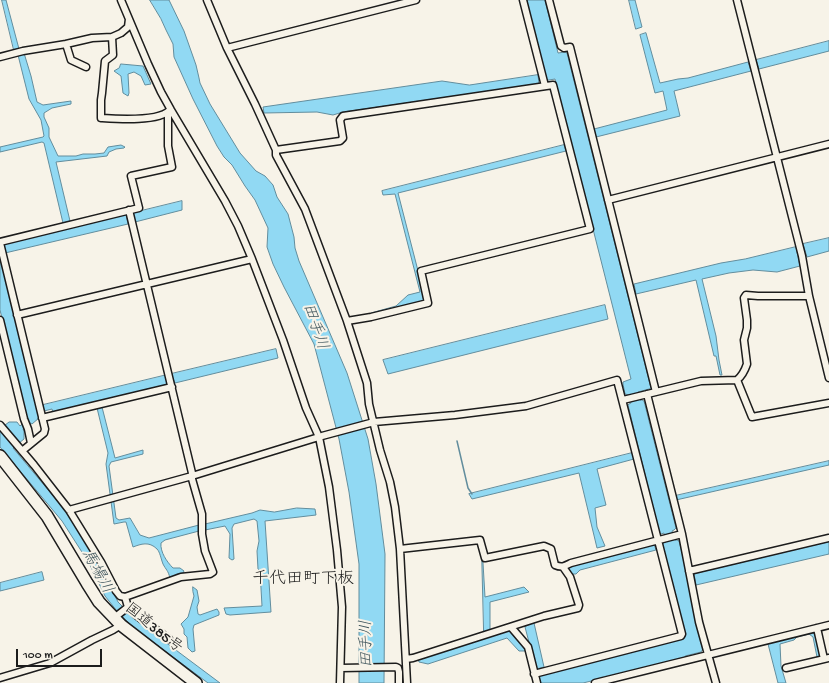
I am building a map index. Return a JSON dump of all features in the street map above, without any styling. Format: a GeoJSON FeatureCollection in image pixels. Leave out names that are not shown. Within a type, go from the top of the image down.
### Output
{"type":"FeatureCollection","features":[{"type":"Feature","properties":{"kind":"highway","name":"国道385号"},"geometry":{"type":"LineString","coordinates":[[0,456],[47,516],[99,602],[117,619],[196,683]]}},
{"type":"Feature","properties":{"kind":"street"},"geometry":{"type":"LineString","coordinates":[[122,0],[169,111],[228,207],[238,226],[283,340],[306,408],[320,436],[329,487],[338,557],[342,608],[343,668],[340,683]]}},
{"type":"Feature","properties":{"kind":"street"},"geometry":{"type":"LineString","coordinates":[[207,0],[227,48],[276,150],[276,155],[305,208],[347,321],[367,383],[371,423],[390,482],[396,507],[400,549],[407,683]]}},
{"type":"Feature","properties":{"kind":"street"},"geometry":{"type":"LineString","coordinates":[[227,48],[416,0]]}},
{"type":"Feature","properties":{"kind":"street"},"geometry":{"type":"LineString","coordinates":[[523,0],[545,86]]}},
{"type":"Feature","properties":{"kind":"street"},"geometry":{"type":"LineString","coordinates":[[549,0],[560,46],[564,48],[570,47],[656,392]]}},
{"type":"Feature","properties":{"kind":"street"},"geometry":{"type":"LineString","coordinates":[[737,0],[802,256],[809,296],[829,378]]}},
{"type":"Feature","properties":{"kind":"street"},"geometry":{"type":"LineString","coordinates":[[0,57],[23,51],[92,38],[112,36],[121,33],[128,27],[129,18]]}},
{"type":"Feature","properties":{"kind":"street"},"geometry":{"type":"LineString","coordinates":[[112,36],[113,55],[105,61],[101,100],[101,118],[148,118],[169,111]]}},
{"type":"Feature","properties":{"kind":"street"},"geometry":{"type":"LineString","coordinates":[[66,44],[71,60],[86,67]]}},
{"type":"Feature","properties":{"kind":"street"},"geometry":{"type":"LineString","coordinates":[[276,150],[340,141],[343,138],[340,120],[343,116],[553,85],[590,229],[421,271],[428,303],[371,317],[347,321]]}},
{"type":"Feature","properties":{"kind":"street"},"geometry":{"type":"LineString","coordinates":[[20,449],[44,433],[45,429],[0,242],[139,208],[131,176],[172,167],[168,146],[169,111]]}},
{"type":"Feature","properties":{"kind":"street"},"geometry":{"type":"LineString","coordinates":[[608,200],[829,144]]}},
{"type":"Feature","properties":{"kind":"street"},"geometry":{"type":"LineString","coordinates":[[0,425],[69,510],[120,596],[125,597],[181,577],[210,574],[213,572],[205,551],[202,534],[202,514],[192,478],[172,387],[129,210]]}},
{"type":"Feature","properties":{"kind":"street"},"geometry":{"type":"LineString","coordinates":[[17,315],[252,259]]}},
{"type":"Feature","properties":{"kind":"street"},"geometry":{"type":"LineString","coordinates":[[626,400],[701,382],[737,380],[747,364],[744,340],[747,328],[744,298],[746,295],[809,296]]}},
{"type":"Feature","properties":{"kind":"street"},"geometry":{"type":"LineString","coordinates":[[0,320],[31,443]]}},
{"type":"Feature","properties":{"kind":"street"},"geometry":{"type":"LineString","coordinates":[[822,347],[829,345]]}},
{"type":"Feature","properties":{"kind":"street"},"geometry":{"type":"LineString","coordinates":[[69,510],[192,476],[320,436],[371,423],[455,415],[526,406],[617,380],[626,400],[661,539],[682,634],[680,636],[534,674]]}},
{"type":"Feature","properties":{"kind":"street"},"geometry":{"type":"LineString","coordinates":[[737,380],[752,417],[829,403]]}},
{"type":"Feature","properties":{"kind":"street"},"geometry":{"type":"LineString","coordinates":[[42,418],[172,387]]}},
{"type":"Feature","properties":{"kind":"street"},"geometry":{"type":"LineString","coordinates":[[647,394],[679,535],[689,571],[699,622],[716,683]]}},
{"type":"Feature","properties":{"kind":"street"},"geometry":{"type":"LineString","coordinates":[[400,549],[480,540],[485,558],[544,546],[552,549],[556,565],[563,567],[570,563],[679,535]]}},
{"type":"Feature","properties":{"kind":"street"},"geometry":{"type":"LineString","coordinates":[[689,571],[829,538]]}},
{"type":"Feature","properties":{"kind":"street"},"geometry":{"type":"LineString","coordinates":[[406,659],[544,616],[578,608],[570,577],[563,567]]}},
{"type":"Feature","properties":{"kind":"street"},"geometry":{"type":"LineString","coordinates":[[125,597],[127,607],[169,639]]}},
{"type":"Feature","properties":{"kind":"street"},"geometry":{"type":"LineString","coordinates":[[0,678],[50,663],[113,630],[117,619],[127,607]]}},
{"type":"Feature","properties":{"kind":"street"},"geometry":{"type":"LineString","coordinates":[[595,683],[829,625]]}},
{"type":"Feature","properties":{"kind":"street"},"geometry":{"type":"LineString","coordinates":[[511,627],[528,647],[537,683]]}},
{"type":"Feature","properties":{"kind":"street"},"geometry":{"type":"LineString","coordinates":[[786,668],[827,659],[816,628]]}},
{"type":"Feature","properties":{"kind":"street"},"geometry":{"type":"LineString","coordinates":[[343,668],[396,667],[398,668],[399,672],[399,683]]}},
{"type":"Feature","properties":{"kind":"water"},"geometry":{"type":"Polygon","coordinates":[[[2,0],[6,0],[19,49],[14,50],[2,0]]]}},
{"type":"Feature","properties":{"kind":"water","name":"田手川"},"geometry":{"type":"Polygon","coordinates":[[[150,0],[169,0],[184,31],[196,65],[200,83],[210,104],[240,153],[256,171],[265,176],[273,185],[277,197],[288,214],[299,261],[347,373],[368,439],[376,484],[385,554],[384,683],[359,683],[359,564],[349,492],[339,439],[314,344],[273,264],[267,247],[268,228],[255,200],[232,165],[224,157],[217,146],[174,57],[173,44],[150,0]]]}},
{"type":"Feature","properties":{"kind":"water"},"geometry":{"type":"Polygon","coordinates":[[[527,0],[545,0],[558,53],[567,53],[651,388],[638,392],[640,400],[644,401],[676,528],[672,531],[675,540],[679,541],[703,649],[701,652],[685,656],[685,658],[583,683],[539,683],[538,679],[542,674],[685,637],[662,546],[663,543],[666,542],[664,533],[661,534],[659,532],[628,405],[631,403],[629,395],[625,394],[623,382],[631,379],[555,79],[546,80],[527,0]]]}},
{"type":"Feature","properties":{"kind":"water"},"geometry":{"type":"Polygon","coordinates":[[[629,0],[635,0],[642,27],[636,29],[629,0]]]}},
{"type":"Feature","properties":{"kind":"water"},"geometry":{"type":"Polygon","coordinates":[[[646,33],[660,83],[688,78],[748,62],[751,71],[674,91],[680,116],[596,137],[594,129],[667,110],[663,91],[655,93],[640,35],[646,33]]]}},
{"type":"Feature","properties":{"kind":"water"},"geometry":{"type":"Polygon","coordinates":[[[829,41],[829,51],[759,69],[756,60],[829,41]]]}},
{"type":"Feature","properties":{"kind":"water"},"geometry":{"type":"Polygon","coordinates":[[[24,53],[37,102],[43,105],[71,101],[71,104],[52,108],[44,113],[44,117],[49,128],[49,137],[58,156],[104,153],[108,147],[121,145],[125,147],[109,152],[107,156],[56,162],[70,221],[63,223],[44,143],[42,142],[0,152],[0,147],[44,136],[41,120],[29,99],[18,55],[24,53]]]}},
{"type":"Feature","properties":{"kind":"water"},"geometry":{"type":"Polygon","coordinates":[[[121,64],[143,66],[151,84],[145,85],[141,76],[134,72],[128,74],[128,96],[123,93],[121,76],[114,71],[119,68],[121,64]]]}},
{"type":"Feature","properties":{"kind":"water"},"geometry":{"type":"Polygon","coordinates":[[[538,75],[539,84],[343,112],[333,115],[317,112],[264,113],[263,107],[442,81],[469,85],[538,75]]]}},
{"type":"Feature","properties":{"kind":"water"},"geometry":{"type":"Polygon","coordinates":[[[564,145],[566,151],[398,193],[425,298],[423,301],[371,314],[396,306],[408,295],[420,292],[395,194],[383,195],[382,191],[564,145]]]}},
{"type":"Feature","properties":{"kind":"water"},"geometry":{"type":"Polygon","coordinates":[[[182,201],[182,210],[135,222],[133,213],[182,201]]]}},
{"type":"Feature","properties":{"kind":"water"},"geometry":{"type":"Polygon","coordinates":[[[126,214],[128,224],[5,253],[3,244],[126,214]]]}},
{"type":"Feature","properties":{"kind":"water"},"geometry":{"type":"Polygon","coordinates":[[[829,238],[829,251],[807,257],[803,244],[829,238]]]}},
{"type":"Feature","properties":{"kind":"water"},"geometry":{"type":"Polygon","coordinates":[[[796,247],[800,266],[777,272],[753,270],[729,273],[702,279],[716,336],[722,375],[720,375],[716,356],[714,356],[696,280],[636,294],[634,284],[796,247]]]}},
{"type":"Feature","properties":{"kind":"water","name":"馬場川"},"geometry":{"type":"Polygon","coordinates":[[[0,255],[39,418],[23,429],[24,439],[13,448],[65,510],[98,562],[118,602],[137,621],[220,683],[208,683],[134,628],[117,611],[105,596],[89,563],[62,521],[0,447],[0,429],[9,422],[17,422],[20,426],[28,419],[26,417],[0,310],[0,255]]]}},
{"type":"Feature","properties":{"kind":"water"},"geometry":{"type":"Polygon","coordinates":[[[605,305],[608,319],[388,374],[383,360],[605,305]]]}},
{"type":"Feature","properties":{"kind":"water"},"geometry":{"type":"Polygon","coordinates":[[[276,349],[278,358],[175,383],[171,374],[276,349]]]}},
{"type":"Feature","properties":{"kind":"water"},"geometry":{"type":"Polygon","coordinates":[[[167,375],[168,385],[53,413],[52,409],[44,411],[43,405],[167,375]]]}},
{"type":"Feature","properties":{"kind":"water"},"geometry":{"type":"Polygon","coordinates":[[[102,407],[115,458],[143,450],[143,454],[111,462],[109,466],[116,518],[119,520],[130,518],[140,535],[149,538],[199,525],[199,531],[165,540],[161,543],[164,557],[168,563],[173,568],[180,568],[184,571],[183,573],[177,574],[170,578],[160,554],[154,546],[142,544],[133,547],[126,522],[114,524],[106,464],[108,453],[97,408],[102,407]]]}},
{"type":"Feature","properties":{"kind":"water"},"geometry":{"type":"Polygon","coordinates":[[[632,453],[634,459],[597,469],[606,505],[595,508],[597,527],[605,546],[597,548],[579,473],[472,499],[469,494],[632,453]]]}},
{"type":"Feature","properties":{"kind":"water"},"geometry":{"type":"Polygon","coordinates":[[[829,461],[829,465],[676,500],[675,496],[829,461]]]}},
{"type":"Feature","properties":{"kind":"water"},"geometry":{"type":"Polygon","coordinates":[[[297,508],[315,509],[316,515],[265,521],[271,612],[226,614],[224,608],[262,606],[260,571],[258,569],[257,551],[259,541],[257,521],[254,519],[234,524],[232,528],[234,559],[232,560],[229,558],[230,534],[225,526],[205,530],[205,524],[260,510],[274,512],[297,508]]]}},
{"type":"Feature","properties":{"kind":"water"},"geometry":{"type":"Polygon","coordinates":[[[829,542],[829,554],[696,585],[694,574],[829,542]]]}},
{"type":"Feature","properties":{"kind":"water"},"geometry":{"type":"Polygon","coordinates":[[[654,544],[656,550],[580,570],[576,574],[572,574],[568,569],[574,565],[654,544]]]}},
{"type":"Feature","properties":{"kind":"water"},"geometry":{"type":"Polygon","coordinates":[[[482,561],[485,597],[524,587],[529,592],[490,602],[490,631],[484,633],[482,561]]]}},
{"type":"Feature","properties":{"kind":"water"},"geometry":{"type":"Polygon","coordinates":[[[42,572],[44,580],[0,591],[0,583],[42,572]]]}},
{"type":"Feature","properties":{"kind":"water"},"geometry":{"type":"Polygon","coordinates":[[[193,587],[197,590],[199,601],[197,607],[198,614],[200,615],[217,609],[219,615],[194,625],[195,651],[192,652],[188,648],[187,637],[184,634],[184,629],[181,624],[188,617],[194,596],[193,587]]]}},
{"type":"Feature","properties":{"kind":"water"},"geometry":{"type":"Polygon","coordinates":[[[534,623],[544,667],[536,669],[525,627],[534,623]]]}},
{"type":"Feature","properties":{"kind":"water"},"geometry":{"type":"Polygon","coordinates":[[[509,631],[524,647],[525,651],[519,651],[507,638],[428,664],[419,662],[418,659],[509,631]]]}},
{"type":"Feature","properties":{"kind":"water"},"geometry":{"type":"Polygon","coordinates":[[[812,631],[815,634],[820,656],[819,658],[817,657],[813,637],[809,634],[780,644],[781,666],[786,683],[778,683],[768,644],[812,631]]]}},
{"type":"Feature","properties":{"kind":"waterway"},"geometry":{"type":"LineString","coordinates":[[457,441],[468,488],[472,494]]}},
{"type":"Feature","properties":{"kind":"district","name":"千代田町下板"},"geometry":{"type":"Point","coordinates":[303,580]}}]}
